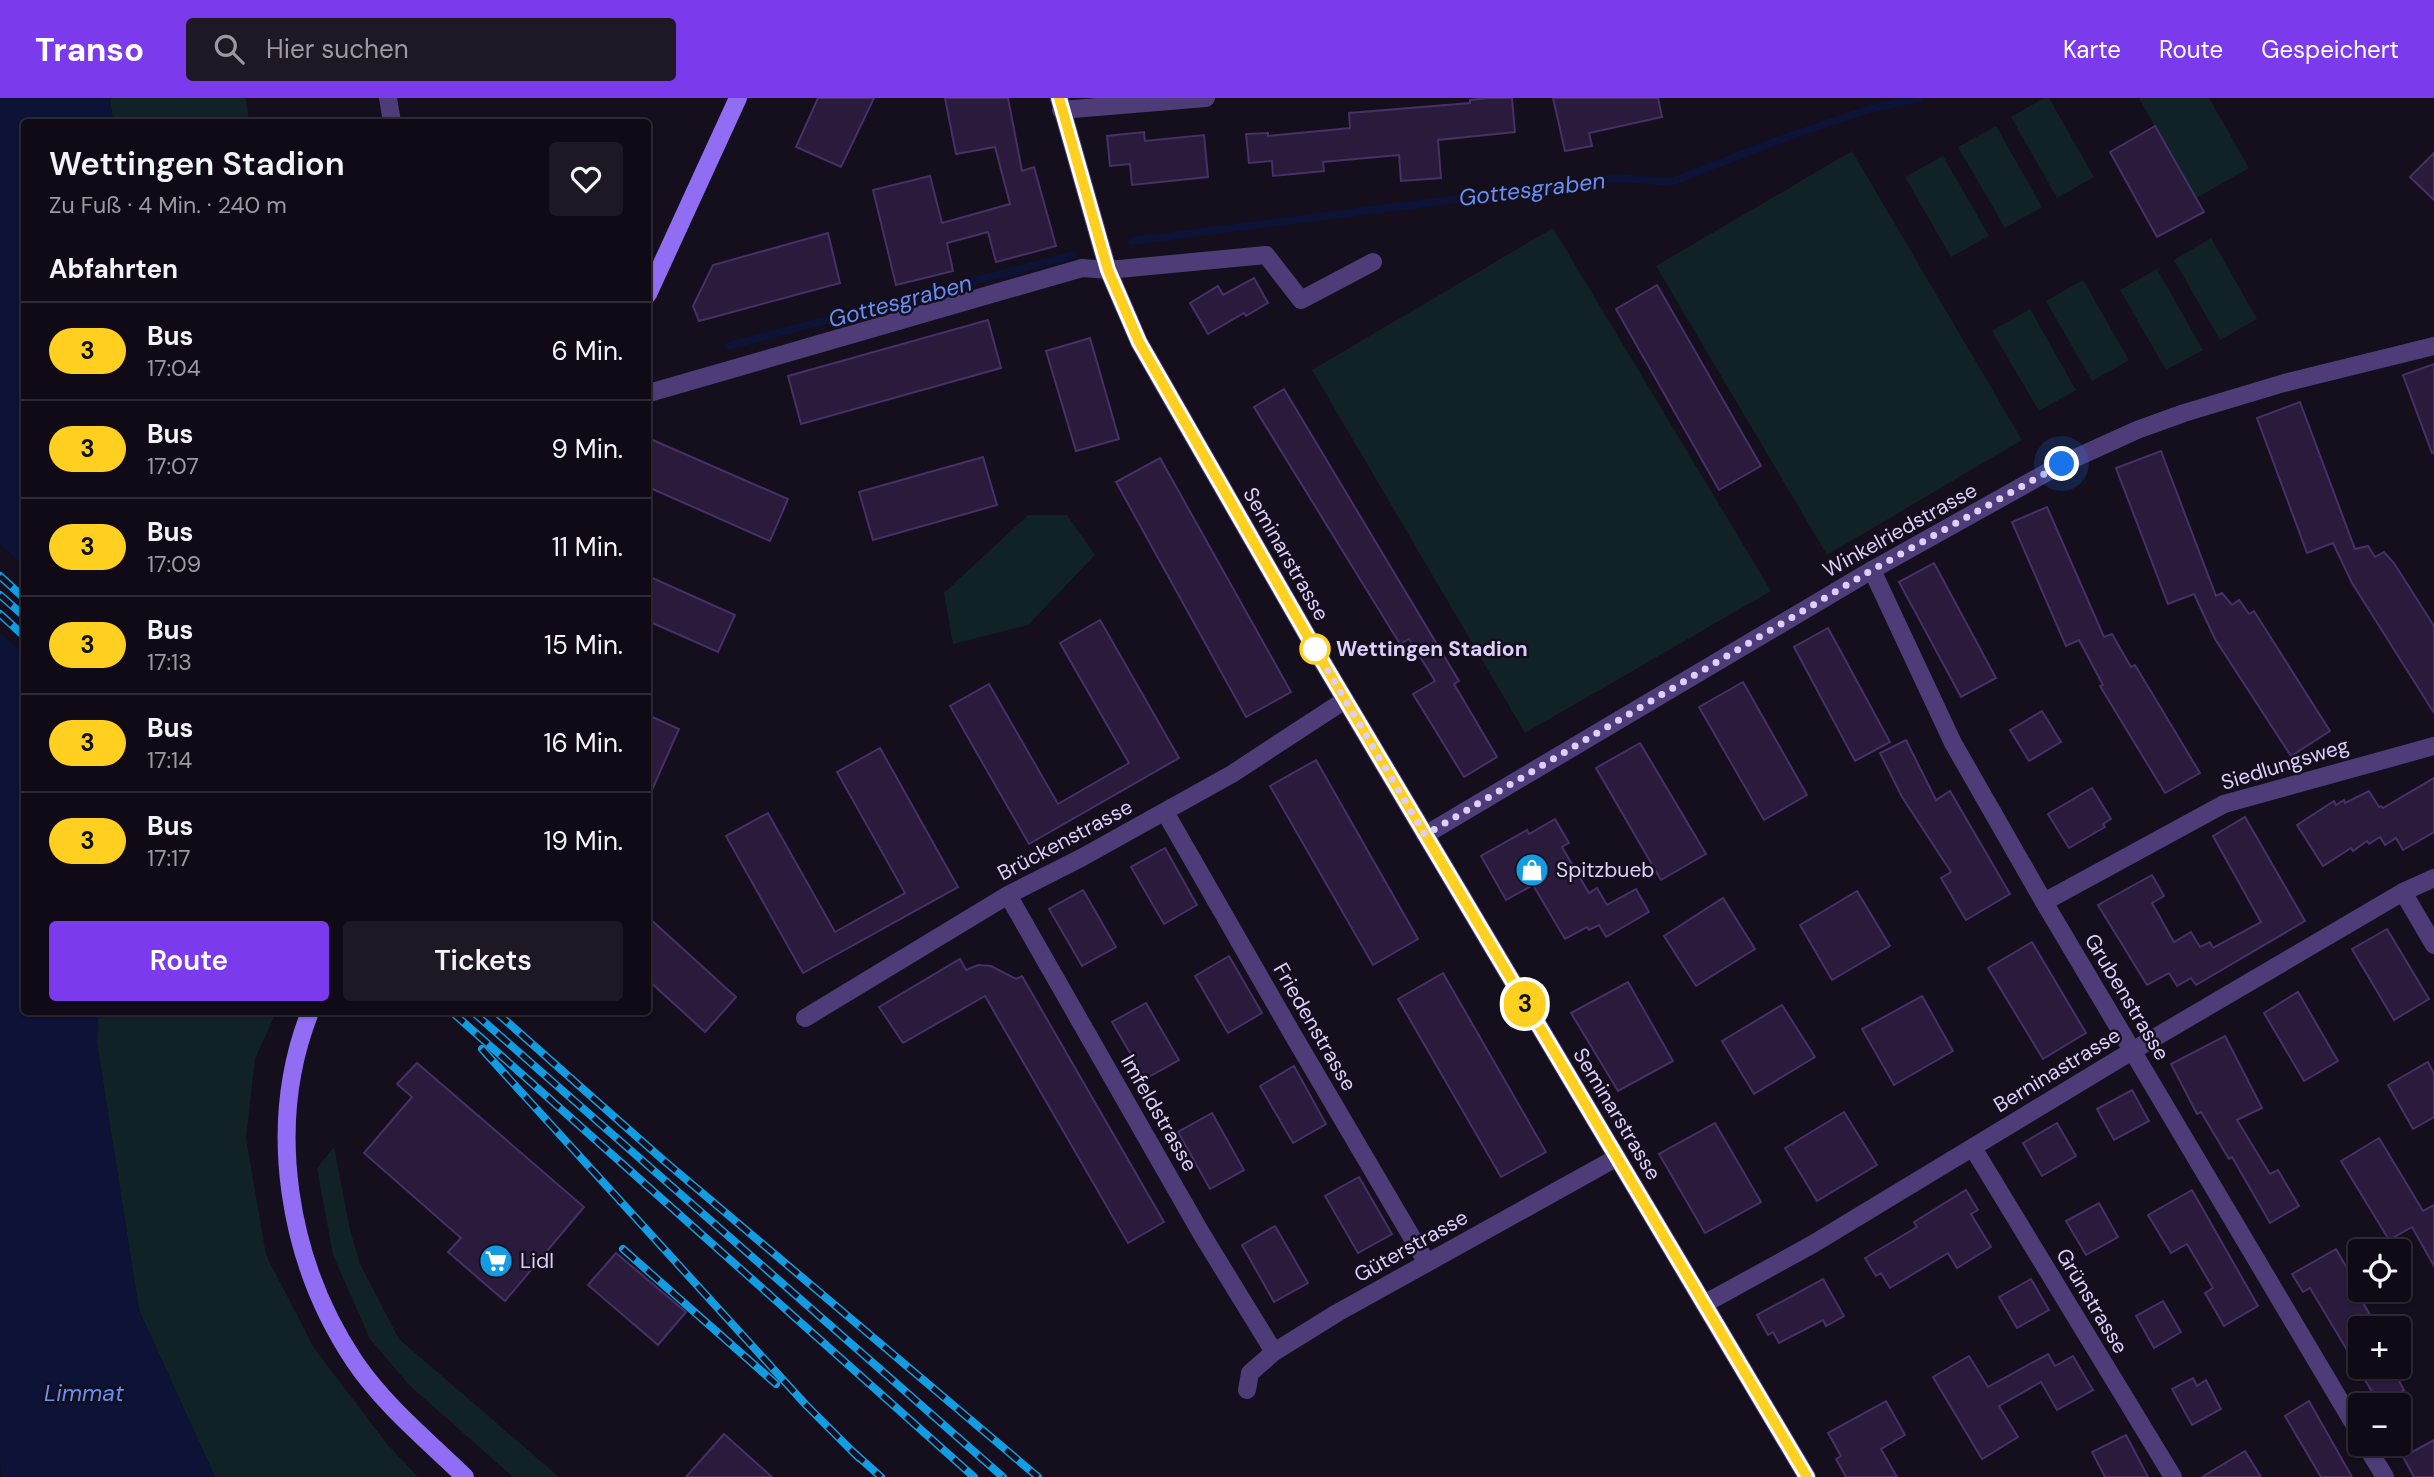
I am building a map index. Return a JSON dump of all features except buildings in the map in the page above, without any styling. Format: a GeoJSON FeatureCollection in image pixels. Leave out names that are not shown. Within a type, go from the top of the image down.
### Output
{"type":"FeatureCollection","features":[{"type":"Feature","properties":{"kind":"main road"},"geometry":{"type":"LineString","coordinates":[[651,287],[735,99]]}},
{"type":"Feature","properties":{"kind":"main road"},"geometry":{"type":"LineString","coordinates":[[309,1015],[292,1074],[288,1120],[288,1168],[293,1208],[306,1265],[327,1315],[356,1363],[389,1404],[465,1477]]}},
{"type":"Feature","properties":{"kind":"street"},"geometry":{"type":"LineString","coordinates":[[388,98],[392,119]]}},
{"type":"Feature","properties":{"kind":"street"},"geometry":{"type":"LineString","coordinates":[[1060,104],[1206,98]]}},
{"type":"Feature","properties":{"kind":"street","name":"Seminarstrasse"},"geometry":{"type":"LineString","coordinates":[[1060,104],[1108,270],[1139,342],[1345,700],[1807,1477]]}},
{"type":"Feature","properties":{"kind":"street"},"geometry":{"type":"LineString","coordinates":[[651,392],[1082,268],[1108,270],[1266,255],[1301,300],[1373,261]]}},
{"type":"Feature","properties":{"kind":"street","name":"Winkelriedstrasse"},"geometry":{"type":"LineString","coordinates":[[1425,835],[1872,570],[2062,464],[2137,430],[2185,413],[2284,383],[2434,346]]}},
{"type":"Feature","properties":{"kind":"street","name":"Grubenstrasse"},"geometry":{"type":"LineString","coordinates":[[1872,570],[1953,743],[2044,902],[2348,1414]]}},
{"type":"Feature","properties":{"kind":"street","name":"Brückenstrasse"},"geometry":{"type":"LineString","coordinates":[[805,1018],[1008,895],[1232,774],[1345,700]]}},
{"type":"Feature","properties":{"kind":"street","name":"Siedlungsweg"},"geometry":{"type":"LineString","coordinates":[[2044,902],[2224,804],[2430,747]]}},
{"type":"Feature","properties":{"kind":"street","name":"Friedenstrasse"},"geometry":{"type":"LineString","coordinates":[[1165,812],[1427,1263]]}},
{"type":"Feature","properties":{"kind":"street","name":"Berninastrasse"},"geometry":{"type":"LineString","coordinates":[[1704,1304],[1813,1244],[2132,1051],[2403,892],[2434,878]]}},
{"type":"Feature","properties":{"kind":"street"},"geometry":{"type":"LineString","coordinates":[[2403,892],[2434,945]]}},
{"type":"Feature","properties":{"kind":"street","name":"Imfeldstrasse"},"geometry":{"type":"LineString","coordinates":[[1008,895],[1201,1233],[1274,1352]]}},
{"type":"Feature","properties":{"kind":"street","name":"Grünstrasse"},"geometry":{"type":"LineString","coordinates":[[1973,1148],[2173,1477]]}},
{"type":"Feature","properties":{"kind":"street","name":"Güterstrasse"},"geometry":{"type":"LineString","coordinates":[[1247,1390],[1250,1373],[1274,1352],[1616,1158]]}},
{"type":"Feature","properties":{"kind":"street"},"geometry":{"type":"LineString","coordinates":[[2372,1456],[2385,1477]]}},
{"type":"Feature","properties":{"kind":"shaded area"},"geometry":{"type":"Polygon","coordinates":[[[110,98],[246,98],[249,119],[113,119],[110,98]]]}},
{"type":"Feature","properties":{"kind":"shaded area"},"geometry":{"type":"Polygon","coordinates":[[[2044,98],[2049,98],[2094,177],[2057,198],[2011,117],[2044,98]]]}},
{"type":"Feature","properties":{"kind":"shaded area"},"geometry":{"type":"Polygon","coordinates":[[[2139,98],[2209,98],[2249,168],[2196,198],[2139,98]]]}},
{"type":"Feature","properties":{"kind":"shaded area"},"geometry":{"type":"Polygon","coordinates":[[[1996,126],[2042,207],[2005,228],[1958,147],[1996,126]]]}},
{"type":"Feature","properties":{"kind":"shaded area"},"geometry":{"type":"Polygon","coordinates":[[[1852,151],[2022,440],[1827,555],[1656,266],[1852,151]]]}},
{"type":"Feature","properties":{"kind":"shaded area"},"geometry":{"type":"Polygon","coordinates":[[[1943,156],[1989,236],[1951,257],[1905,177],[1943,156]]]}},
{"type":"Feature","properties":{"kind":"shaded area"},"geometry":{"type":"Polygon","coordinates":[[[1553,228],[1771,591],[1525,733],[1312,370],[1553,228]]]}},
{"type":"Feature","properties":{"kind":"shaded area"},"geometry":{"type":"Polygon","coordinates":[[[2211,238],[2257,319],[2220,340],[2174,260],[2211,238]]]}},
{"type":"Feature","properties":{"kind":"shaded area"},"geometry":{"type":"Polygon","coordinates":[[[2157,269],[2203,350],[2166,370],[2120,290],[2157,269]]]}},
{"type":"Feature","properties":{"kind":"shaded area"},"geometry":{"type":"Polygon","coordinates":[[[2083,280],[2129,360],[2092,381],[2046,301],[2083,280]]]}},
{"type":"Feature","properties":{"kind":"shaded area"},"geometry":{"type":"Polygon","coordinates":[[[2030,309],[2076,390],[2039,411],[1992,331],[2030,309]]]}},
{"type":"Feature","properties":{"kind":"shaded area"},"geometry":{"type":"Polygon","coordinates":[[[1028,515],[1067,515],[1095,555],[1028,625],[953,644],[944,593],[1028,515]]]}},
{"type":"Feature","properties":{"kind":"shaded area"},"geometry":{"type":"Polygon","coordinates":[[[98,1015],[275,1015],[255,1059],[246,1138],[266,1255],[314,1348],[387,1444],[418,1477],[215,1477],[139,1310],[97,1043],[98,1015]]]}},
{"type":"Feature","properties":{"kind":"shaded area"},"geometry":{"type":"Polygon","coordinates":[[[334,1147],[350,1230],[360,1264],[399,1339],[559,1477],[513,1477],[409,1385],[370,1339],[333,1255],[317,1168],[334,1147]]]}},
{"type":"Feature","properties":{"kind":"water","name":"Limmat"},"geometry":{"type":"Polygon","coordinates":[[[0,98],[110,98],[113,119],[21,119],[21,1015],[98,1015],[97,1043],[139,1310],[215,1477],[2,1477],[0,98]]]}},
{"type":"Feature","properties":{"kind":"pier"},"geometry":{"type":"Polygon","coordinates":[[[0,544],[21,563],[21,651],[0,633],[0,544]]]}},
{"type":"Feature","properties":{"kind":"waterway","name":"Gottesgraben"},"geometry":{"type":"LineString","coordinates":[[1132,241],[1620,178],[1671,182],[1779,140],[1870,109],[1920,98]]}},
{"type":"Feature","properties":{"kind":"waterway","name":"Gottesgraben"},"geometry":{"type":"LineString","coordinates":[[728,346],[1073,255]]}},
{"type":"Feature","properties":{"kind":"railway"},"geometry":{"type":"LineString","coordinates":[[0,576],[21,595]]}},
{"type":"Feature","properties":{"kind":"railway"},"geometry":{"type":"LineString","coordinates":[[0,595],[21,613]]}},
{"type":"Feature","properties":{"kind":"railway"},"geometry":{"type":"LineString","coordinates":[[0,614],[21,633]]}},
{"type":"Feature","properties":{"kind":"railway"},"geometry":{"type":"LineString","coordinates":[[455,1015],[974,1477]]}},
{"type":"Feature","properties":{"kind":"railway"},"geometry":{"type":"LineString","coordinates":[[476,1015],[1003,1477]]}},
{"type":"Feature","properties":{"kind":"railway"},"geometry":{"type":"LineString","coordinates":[[499,1015],[662,1159],[1038,1477]]}},
{"type":"Feature","properties":{"kind":"railway"},"geometry":{"type":"LineString","coordinates":[[482,1049],[806,1405],[859,1458]]}},
{"type":"Feature","properties":{"kind":"railway"},"geometry":{"type":"LineString","coordinates":[[623,1249],[776,1384]]}},
{"type":"Feature","properties":{"kind":"railway"},"geometry":{"type":"LineString","coordinates":[[852,1451],[881,1477]]}},
{"type":"Feature","properties":{"kind":"bus line","name":"3"},"geometry":{"type":"LineString","coordinates":[[1059,98],[1108,270],[1139,342],[1315,649],[1807,1477]]}},
{"type":"Feature","properties":{"kind":"place","name":"Wettingen Stadion"},"geometry":{"type":"Point","coordinates":[1315,649]}},
{"type":"Feature","properties":{"kind":"place","name":"Spitzbueb"},"geometry":{"type":"Point","coordinates":[1532,870]}},
{"type":"Feature","properties":{"kind":"place","name":"Lidl"},"geometry":{"type":"Point","coordinates":[496,1261]}},
{"type":"Feature","properties":{"kind":"route"},"geometry":{"type":"LineString","coordinates":[[1315,649],[1425,835],[1872,570],[2062,464]]}}]}
